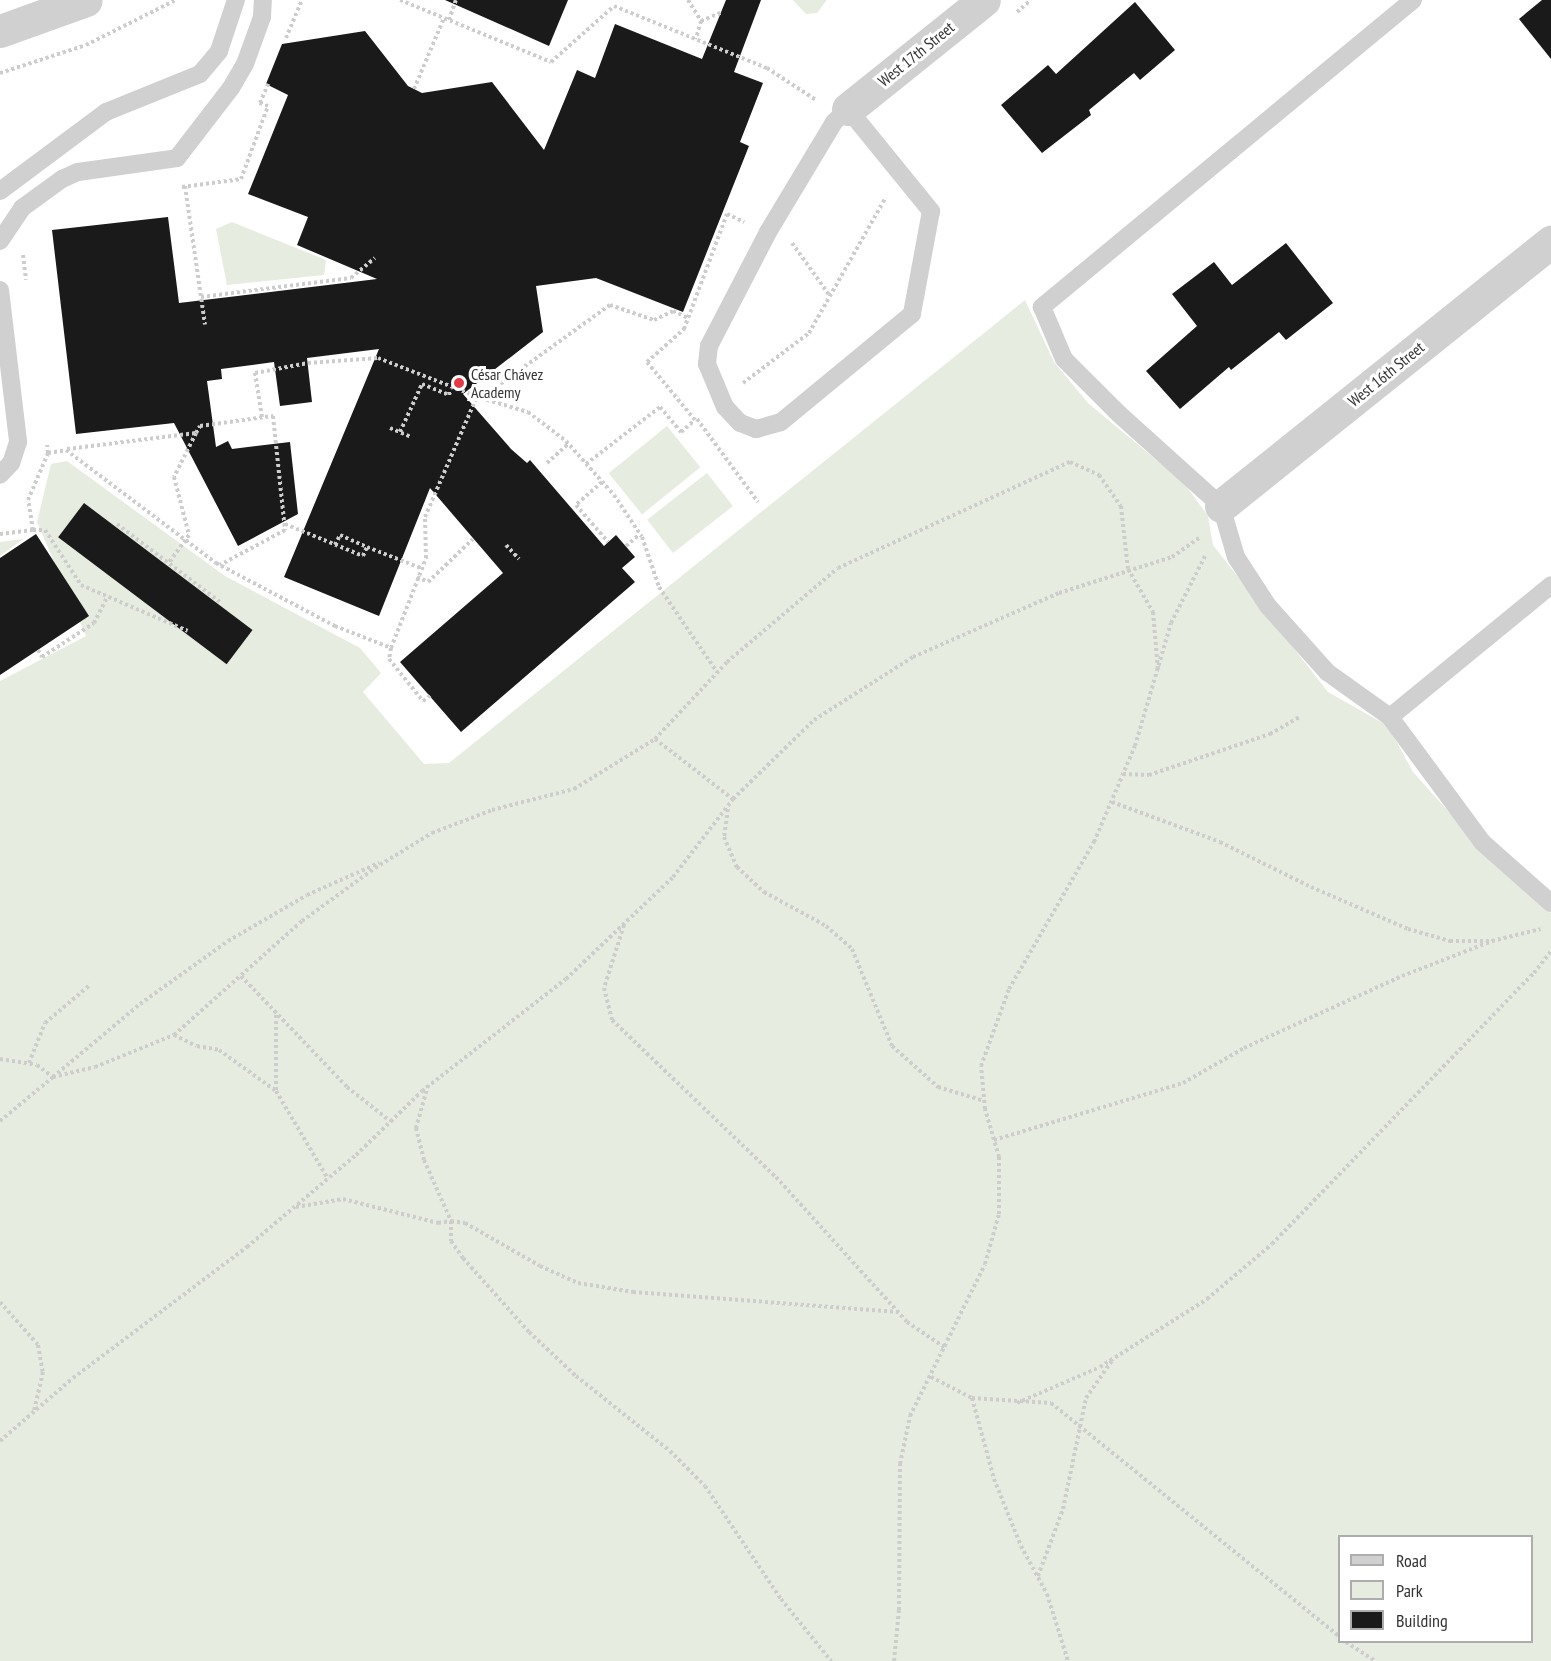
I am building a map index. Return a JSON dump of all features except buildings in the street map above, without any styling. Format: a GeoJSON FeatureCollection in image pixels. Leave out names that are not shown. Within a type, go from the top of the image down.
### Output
{"type":"FeatureCollection","features":[{"type":"Feature","properties":{"kind":"street"},"geometry":{"type":"LineString","coordinates":[[0,31],[86,0]]}},
{"type":"Feature","properties":{"kind":"street","name":"West 17th Street"},"geometry":{"type":"LineString","coordinates":[[841,115],[984,0]]}},
{"type":"Feature","properties":{"kind":"street","name":"West 16th Street"},"geometry":{"type":"LineString","coordinates":[[1221,506],[1551,242]]}},
{"type":"Feature","properties":{"kind":"lane"},"geometry":{"type":"LineString","coordinates":[[0,191],[106,112],[200,74],[219,51],[236,0]]}},
{"type":"Feature","properties":{"kind":"lane"},"geometry":{"type":"LineString","coordinates":[[0,241],[22,208],[62,179],[78,172],[177,158],[231,88],[245,64],[262,17],[263,0]]}},
{"type":"Feature","properties":{"kind":"lane"},"geometry":{"type":"LineString","coordinates":[[1413,0],[1042,307],[1064,359],[1119,414],[1221,506],[1236,557],[1268,606],[1327,672],[1390,717],[1482,842],[1551,903]]}},
{"type":"Feature","properties":{"kind":"lane"},"geometry":{"type":"LineString","coordinates":[[841,115],[931,211],[912,314],[781,422],[756,429],[740,423],[722,400],[707,364],[709,346],[768,232],[841,115]]}},
{"type":"Feature","properties":{"kind":"lane"},"geometry":{"type":"LineString","coordinates":[[0,290],[18,441],[11,463],[0,475]]}},
{"type":"Feature","properties":{"kind":"lane"},"geometry":{"type":"LineString","coordinates":[[1390,717],[1551,585]]}},
{"type":"Feature","properties":{"kind":"path"},"geometry":{"type":"LineString","coordinates":[[0,73],[86,45],[176,0]]}},
{"type":"Feature","properties":{"kind":"path"},"geometry":{"type":"LineString","coordinates":[[285,41],[302,0]]}},
{"type":"Feature","properties":{"kind":"path"},"geometry":{"type":"LineString","coordinates":[[400,0],[551,62],[614,6],[767,68],[841,115]]}},
{"type":"Feature","properties":{"kind":"path"},"geometry":{"type":"LineString","coordinates":[[414,89],[456,0]]}},
{"type":"Feature","properties":{"kind":"path"},"geometry":{"type":"LineString","coordinates":[[688,0],[701,21],[696,39]]}},
{"type":"Feature","properties":{"kind":"path"},"geometry":{"type":"LineString","coordinates":[[701,21],[720,13]]}},
{"type":"Feature","properties":{"kind":"path"},"geometry":{"type":"LineString","coordinates":[[174,188],[241,179],[268,106],[260,103],[273,72]]}},
{"type":"Feature","properties":{"kind":"path"},"geometry":{"type":"LineString","coordinates":[[185,186],[205,325]]}},
{"type":"Feature","properties":{"kind":"path"},"geometry":{"type":"LineString","coordinates":[[883,186],[894,204]]}},
{"type":"Feature","properties":{"kind":"path"},"geometry":{"type":"LineString","coordinates":[[586,464],[660,407],[681,432],[809,333],[888,194]]}},
{"type":"Feature","properties":{"kind":"path"},"geometry":{"type":"LineString","coordinates":[[21,242],[27,289]]}},
{"type":"Feature","properties":{"kind":"path"},"geometry":{"type":"LineString","coordinates":[[201,297],[351,279],[375,258]]}},
{"type":"Feature","properties":{"kind":"path"},"geometry":{"type":"LineString","coordinates":[[430,696],[423,701],[389,659],[417,577],[426,558],[425,517],[479,397],[610,305],[654,320],[672,311],[687,318]]}},
{"type":"Feature","properties":{"kind":"path"},"geometry":{"type":"LineString","coordinates":[[262,417],[255,373],[308,363],[378,358],[479,397],[528,412],[568,444],[602,482],[640,534],[659,587],[717,672]]}},
{"type":"Feature","properties":{"kind":"path"},"geometry":{"type":"LineString","coordinates":[[400,432],[422,384],[448,395],[451,388]]}},
{"type":"Feature","properties":{"kind":"path"},"geometry":{"type":"LineString","coordinates":[[169,563],[189,536],[174,477],[200,426],[273,416],[285,530],[220,565]]}},
{"type":"Feature","properties":{"kind":"path"},"geometry":{"type":"LineString","coordinates":[[695,420],[758,502]]}},
{"type":"Feature","properties":{"kind":"path"},"geometry":{"type":"LineString","coordinates":[[390,428],[411,437]]}},
{"type":"Feature","properties":{"kind":"path"},"geometry":{"type":"LineString","coordinates":[[48,453],[196,433]]}},
{"type":"Feature","properties":{"kind":"path"},"geometry":{"type":"LineString","coordinates":[[33,530],[28,500],[48,453],[47,441]]}},
{"type":"Feature","properties":{"kind":"path"},"geometry":{"type":"LineString","coordinates":[[547,463],[568,444]]}},
{"type":"Feature","properties":{"kind":"path"},"geometry":{"type":"LineString","coordinates":[[66,450],[220,565],[335,626],[391,648]]}},
{"type":"Feature","properties":{"kind":"path"},"geometry":{"type":"LineString","coordinates":[[0,1059],[29,1063],[53,1077],[95,1067],[174,1035],[302,921],[432,832],[492,810],[574,789],[655,739],[717,672],[838,568],[1071,462],[1099,475],[1120,506],[1128,569],[1153,612],[1158,670]]}},
{"type":"Feature","properties":{"kind":"path"},"geometry":{"type":"LineString","coordinates":[[602,482],[576,505],[608,542]]}},
{"type":"Feature","properties":{"kind":"path"},"geometry":{"type":"LineString","coordinates":[[117,524],[220,602]]}},
{"type":"Feature","properties":{"kind":"path"},"geometry":{"type":"LineString","coordinates":[[284,524],[363,556],[367,547]]}},
{"type":"Feature","properties":{"kind":"path"},"geometry":{"type":"LineString","coordinates":[[0,534],[45,530],[81,585],[188,632]]}},
{"type":"Feature","properties":{"kind":"path"},"geometry":{"type":"LineString","coordinates":[[626,546],[640,534]]}},
{"type":"Feature","properties":{"kind":"path"},"geometry":{"type":"LineString","coordinates":[[335,545],[340,535],[421,568]]}},
{"type":"Feature","properties":{"kind":"path"},"geometry":{"type":"LineString","coordinates":[[0,1441],[328,1179],[428,1085],[566,979],[673,877],[734,799],[814,720],[913,657],[1059,593],[1128,569],[1172,557],[1203,535],[1204,542]]}},
{"type":"Feature","properties":{"kind":"path"},"geometry":{"type":"LineString","coordinates":[[417,577],[428,582],[473,539]]}},
{"type":"Feature","properties":{"kind":"path"},"geometry":{"type":"LineString","coordinates":[[506,545],[519,559]]}},
{"type":"Feature","properties":{"kind":"path"},"geometry":{"type":"LineString","coordinates":[[894,1661],[899,1610],[900,1464],[910,1416],[985,1264],[999,1214],[999,1157],[984,1101],[981,1066],[1009,989],[1094,842],[1112,802],[1158,670],[1172,622],[1206,558],[1204,549]]}},
{"type":"Feature","properties":{"kind":"path"},"geometry":{"type":"LineString","coordinates":[[38,650],[42,657],[94,623],[108,596]]}},
{"type":"Feature","properties":{"kind":"path"},"geometry":{"type":"LineString","coordinates":[[1123,774],[1149,775],[1270,734],[1299,717]]}},
{"type":"Feature","properties":{"kind":"path"},"geometry":{"type":"LineString","coordinates":[[655,739],[734,799]]}},
{"type":"Feature","properties":{"kind":"path"},"geometry":{"type":"LineString","coordinates":[[1112,802],[1220,842],[1311,887],[1407,929],[1450,940],[1492,941]]}},
{"type":"Feature","properties":{"kind":"path"},"geometry":{"type":"LineString","coordinates":[[729,806],[724,837],[736,867],[764,892],[826,926],[852,950],[892,1046],[909,1065],[938,1087],[984,1101]]}},
{"type":"Feature","properties":{"kind":"path"},"geometry":{"type":"LineString","coordinates":[[0,1122],[140,1004],[228,941],[307,895],[393,857]]}},
{"type":"Feature","properties":{"kind":"path"},"geometry":{"type":"LineString","coordinates":[[625,923],[604,988],[612,1020],[776,1177],[898,1312],[944,1347]]}},
{"type":"Feature","properties":{"kind":"path"},"geometry":{"type":"LineString","coordinates":[[994,1140],[1183,1083],[1244,1047],[1402,976],[1492,941],[1551,927]]}},
{"type":"Feature","properties":{"kind":"path"},"geometry":{"type":"LineString","coordinates":[[1017,1402],[1115,1357],[1207,1299],[1272,1244],[1534,973],[1551,951]]}},
{"type":"Feature","properties":{"kind":"path"},"geometry":{"type":"LineString","coordinates":[[241,976],[348,1087],[390,1121]]}},
{"type":"Feature","properties":{"kind":"path"},"geometry":{"type":"LineString","coordinates":[[29,1063],[45,1023],[91,984]]}},
{"type":"Feature","properties":{"kind":"path"},"geometry":{"type":"LineString","coordinates":[[276,1012],[276,1091]]}},
{"type":"Feature","properties":{"kind":"path"},"geometry":{"type":"LineString","coordinates":[[174,1035],[197,1046],[219,1050],[276,1091],[328,1179]]}},
{"type":"Feature","properties":{"kind":"path"},"geometry":{"type":"LineString","coordinates":[[428,1085],[416,1128],[424,1160],[451,1221],[451,1240],[463,1258],[529,1332],[576,1376],[670,1451],[705,1486],[781,1599],[831,1661]]}},
{"type":"Feature","properties":{"kind":"path"},"geometry":{"type":"LineString","coordinates":[[293,1208],[344,1199],[438,1223],[451,1221],[465,1223],[578,1283],[633,1292],[898,1312]]}},
{"type":"Feature","properties":{"kind":"path"},"geometry":{"type":"LineString","coordinates":[[0,1302],[38,1345],[42,1372],[34,1412]]}},
{"type":"Feature","properties":{"kind":"path"},"geometry":{"type":"LineString","coordinates":[[1038,1577],[1063,1509],[1086,1398],[1115,1357]]}},
{"type":"Feature","properties":{"kind":"path"},"geometry":{"type":"LineString","coordinates":[[931,1377],[972,1398],[1051,1403],[1338,1635]]}},
{"type":"Feature","properties":{"kind":"path"},"geometry":{"type":"LineString","coordinates":[[972,1398],[994,1479],[1038,1577],[1068,1661]]}},
{"type":"Feature","properties":{"kind":"path"},"geometry":{"type":"LineString","coordinates":[[1349,1643],[1375,1661]]}},
{"type":"Feature","properties":{"kind":"green space"},"geometry":{"type":"Polygon","coordinates":[[[793,0],[826,1],[817,13],[806,14],[793,0]]]}},
{"type":"Feature","properties":{"kind":"green space"},"geometry":{"type":"Polygon","coordinates":[[[232,222],[326,260],[324,275],[227,285],[216,229],[232,222]]]}},
{"type":"Feature","properties":{"kind":"green space"},"geometry":{"type":"Polygon","coordinates":[[[1025,300],[1054,362],[1088,403],[1184,483],[1208,516],[1213,545],[1328,692],[1388,726],[1413,772],[1498,867],[1551,913],[1551,1661],[0,1661],[0,681],[86,636],[37,522],[51,464],[67,461],[225,576],[360,648],[381,673],[363,692],[424,764],[449,763],[1025,300]]]}},
{"type":"Feature","properties":{"kind":"green space"},"geometry":{"type":"Polygon","coordinates":[[[667,426],[700,467],[642,514],[609,473],[667,426]]]}},
{"type":"Feature","properties":{"kind":"green space"},"geometry":{"type":"Polygon","coordinates":[[[707,473],[733,506],[673,553],[647,520],[707,473]]]}},
{"type":"Feature","properties":{"kind":"green space"},"geometry":{"type":"Polygon","coordinates":[[[23,539],[0,556],[0,542],[23,539]]]}},
{"type":"Feature","properties":{"kind":"place","name":"César Chávez Academy"},"geometry":{"type":"Point","coordinates":[459,383]}}]}
